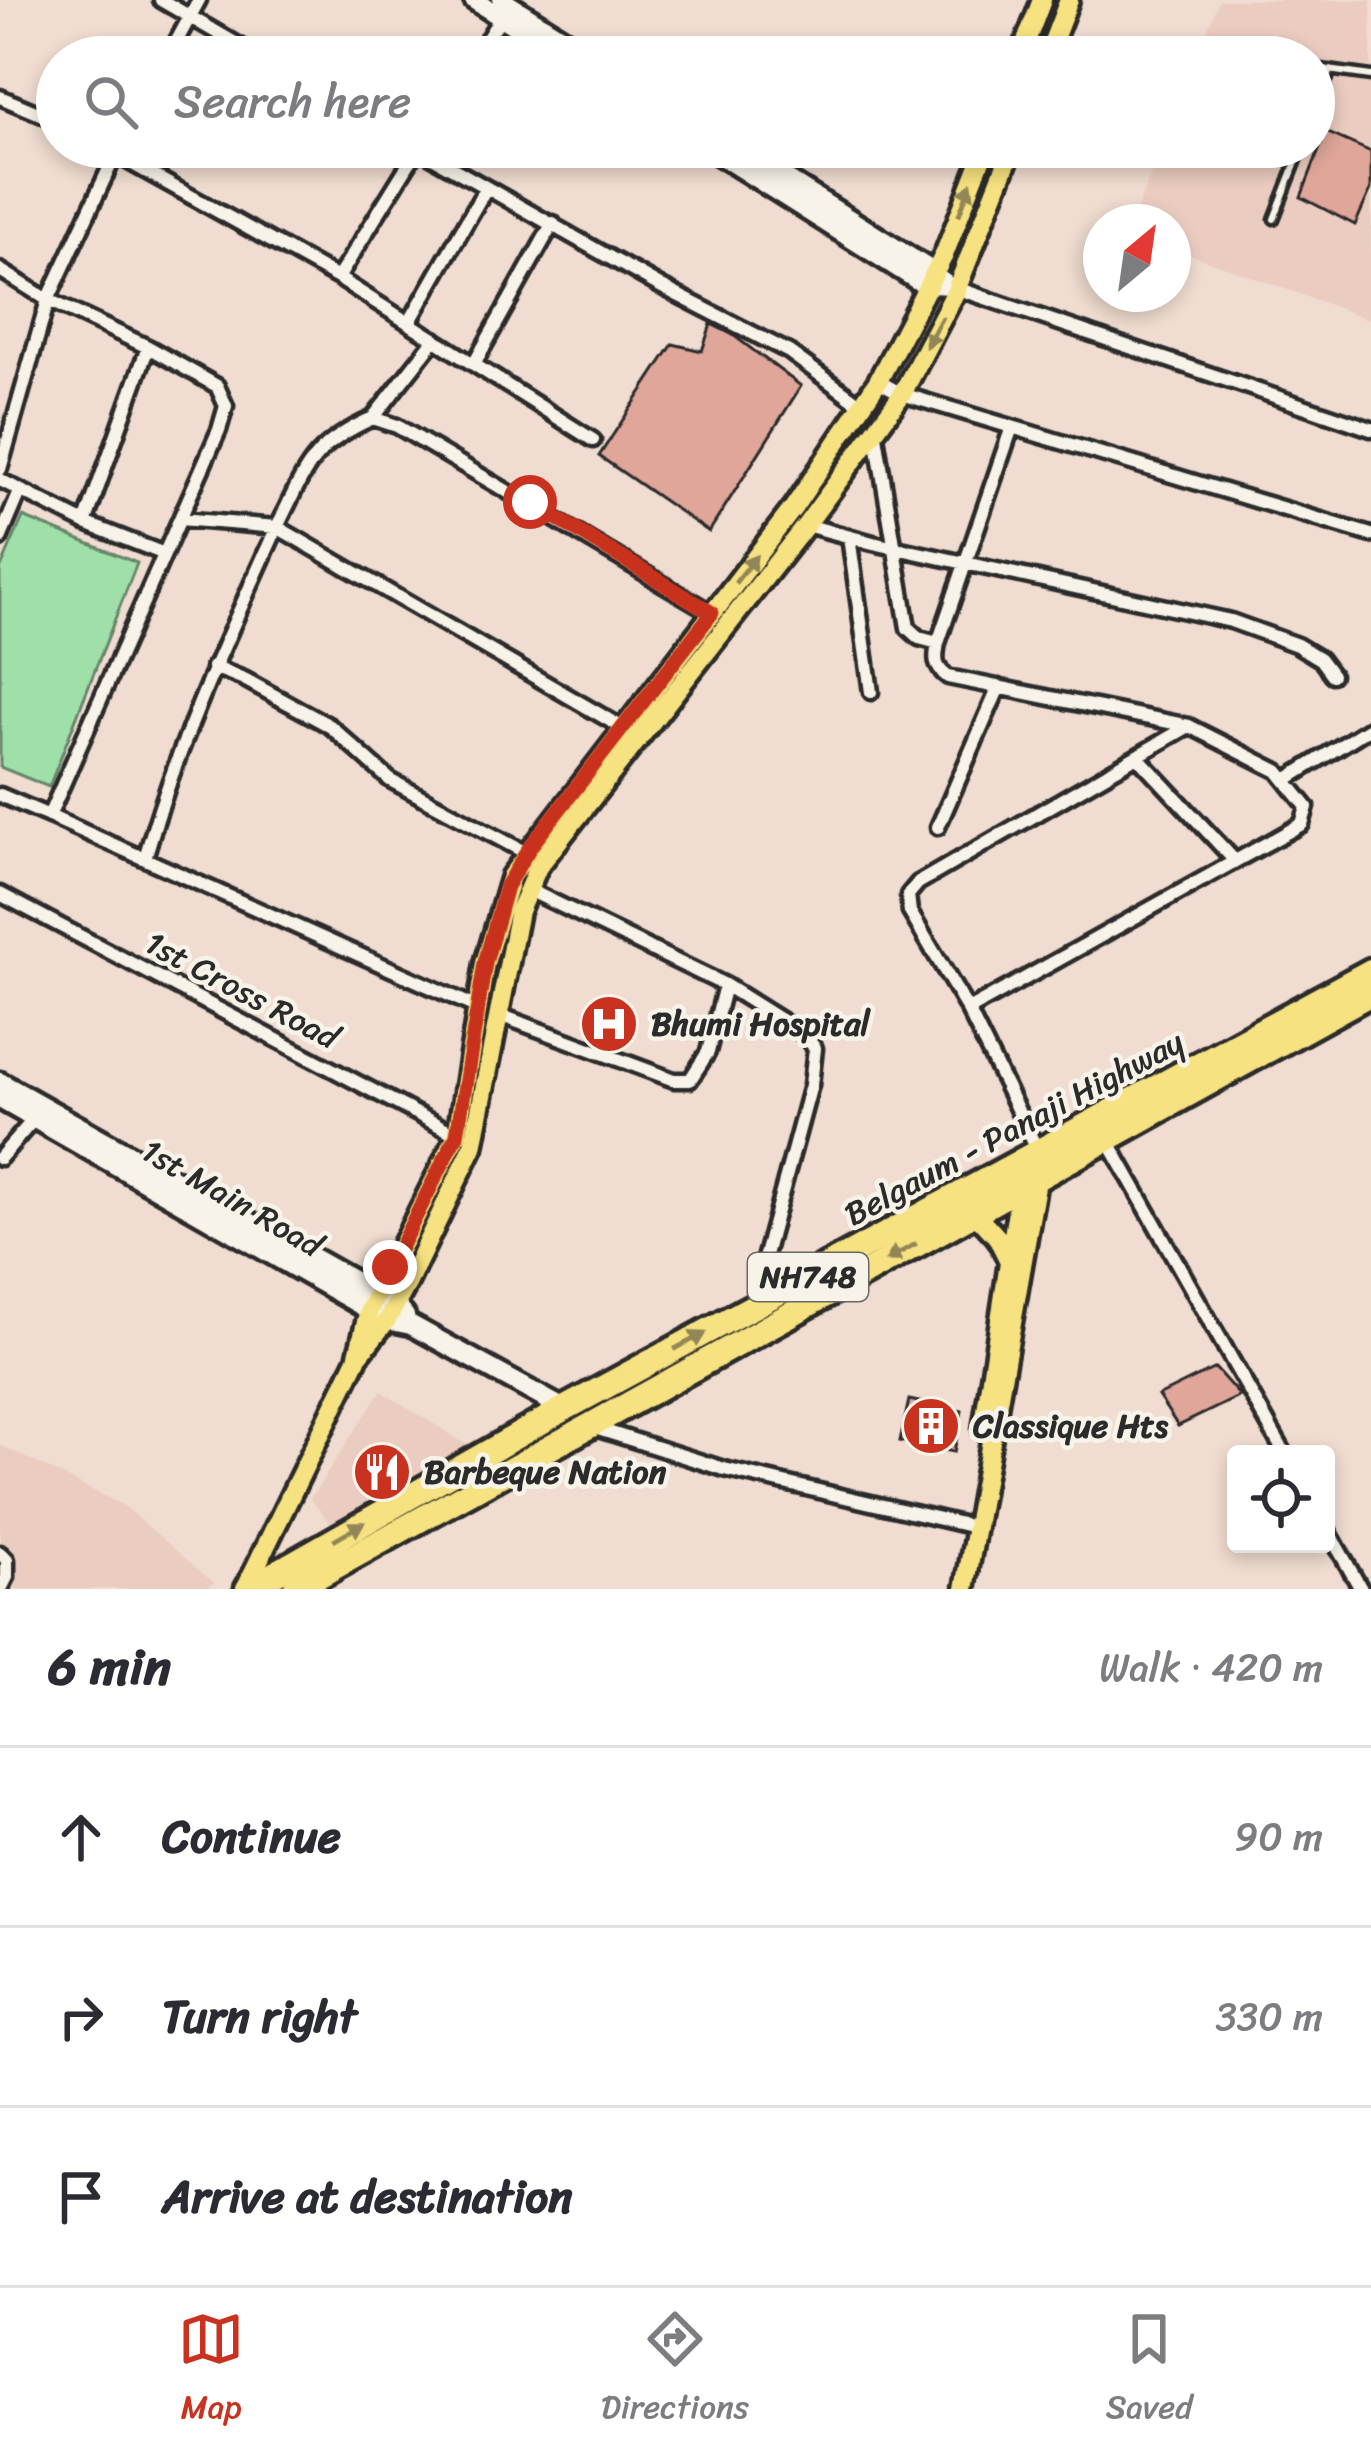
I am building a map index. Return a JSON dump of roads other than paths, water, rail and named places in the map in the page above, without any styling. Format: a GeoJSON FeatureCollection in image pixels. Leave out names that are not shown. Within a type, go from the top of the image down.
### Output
{"type":"FeatureCollection","features":[{"type":"Feature","properties":{"kind":"highway","name":"Belgaum - Panaji Highway"},"geometry":{"type":"LineString","coordinates":[[1102,1130],[1371,970]]}},
{"type":"Feature","properties":{"kind":"highway","name":"Belgaum - Panaji Highway"},"geometry":{"type":"LineString","coordinates":[[246,1589],[751,1308],[1371,993]]}},
{"type":"Feature","properties":{"kind":"highway","name":"Belgaum - Panaji Highway"},"geometry":{"type":"LineString","coordinates":[[295,1589],[974,1212],[1030,1169]]}},
{"type":"Feature","properties":{"kind":"main road"},"geometry":{"type":"LineString","coordinates":[[1028,36],[1042,0]]}},
{"type":"Feature","properties":{"kind":"main road"},"geometry":{"type":"LineString","coordinates":[[1055,36],[1069,0]]}},
{"type":"Feature","properties":{"kind":"main road"},"geometry":{"type":"LineString","coordinates":[[246,1589],[382,1307],[457,1135],[487,1011],[534,857],[623,728],[794,507],[878,381],[931,280],[977,168]]}},
{"type":"Feature","properties":{"kind":"main road"},"geometry":{"type":"LineString","coordinates":[[382,1307],[473,1147],[502,896],[806,525],[902,394],[956,288],[1005,168]]}},
{"type":"Feature","properties":{"kind":"main road"},"geometry":{"type":"LineString","coordinates":[[953,1589],[1030,1169]]}},
{"type":"Feature","properties":{"kind":"main road"},"geometry":{"type":"LineString","coordinates":[[965,1589],[1030,1169]]}},
{"type":"Feature","properties":{"kind":"main road"},"geometry":{"type":"LineString","coordinates":[[974,1212],[997,1237],[1010,1263]]}},
{"type":"Feature","properties":{"kind":"street"},"geometry":{"type":"LineString","coordinates":[[161,0],[223,36]]}},
{"type":"Feature","properties":{"kind":"street"},"geometry":{"type":"LineString","coordinates":[[180,36],[199,0]]}},
{"type":"Feature","properties":{"kind":"street"},"geometry":{"type":"LineString","coordinates":[[474,0],[552,36]]}},
{"type":"Feature","properties":{"kind":"street"},"geometry":{"type":"LineString","coordinates":[[487,36],[501,9]]}},
{"type":"Feature","properties":{"kind":"street"},"geometry":{"type":"LineString","coordinates":[[501,9],[536,36]]}},
{"type":"Feature","properties":{"kind":"street"},"geometry":{"type":"LineString","coordinates":[[0,97],[36,112]]}},
{"type":"Feature","properties":{"kind":"street"},"geometry":{"type":"LineString","coordinates":[[0,469],[48,299],[104,168]]}},
{"type":"Feature","properties":{"kind":"street"},"geometry":{"type":"LineString","coordinates":[[144,168],[338,278],[593,440]]}},
{"type":"Feature","properties":{"kind":"street"},"geometry":{"type":"LineString","coordinates":[[338,278],[404,168]]}},
{"type":"Feature","properties":{"kind":"street"},"geometry":{"type":"LineString","coordinates":[[452,168],[660,286],[789,352],[860,404]]}},
{"type":"Feature","properties":{"kind":"street"},"geometry":{"type":"LineString","coordinates":[[742,168],[931,280],[1371,430]]}},
{"type":"Feature","properties":{"kind":"street"},"geometry":{"type":"LineString","coordinates":[[766,168],[931,280]]}},
{"type":"Feature","properties":{"kind":"street"},"geometry":{"type":"LineString","coordinates":[[409,323],[486,188]]}},
{"type":"Feature","properties":{"kind":"street"},"geometry":{"type":"LineString","coordinates":[[474,364],[553,223]]}},
{"type":"Feature","properties":{"kind":"street"},"geometry":{"type":"LineString","coordinates":[[0,270],[218,386],[224,397],[219,430],[49,816]]}},
{"type":"Feature","properties":{"kind":"street"},"geometry":{"type":"LineString","coordinates":[[145,858],[161,800],[213,667],[310,461],[325,444],[373,418],[435,339]]}},
{"type":"Feature","properties":{"kind":"street"},"geometry":{"type":"LineString","coordinates":[[85,523],[148,347]]}},
{"type":"Feature","properties":{"kind":"street"},"geometry":{"type":"LineString","coordinates":[[878,381],[902,394],[1371,535]]}},
{"type":"Feature","properties":{"kind":"street"},"geometry":{"type":"LineString","coordinates":[[373,418],[397,426],[530,502],[712,613]]}},
{"type":"Feature","properties":{"kind":"street"},"geometry":{"type":"LineString","coordinates":[[968,1010],[1302,824],[1307,807],[1278,771],[1189,726],[948,677],[938,670],[938,643],[1012,428]]}},
{"type":"Feature","properties":{"kind":"street"},"geometry":{"type":"LineString","coordinates":[[875,430],[908,628],[919,638],[938,643]]}},
{"type":"Feature","properties":{"kind":"street"},"geometry":{"type":"LineString","coordinates":[[0,480],[85,523],[162,553]]}},
{"type":"Feature","properties":{"kind":"street"},"geometry":{"type":"LineString","coordinates":[[0,539],[20,492]]}},
{"type":"Feature","properties":{"kind":"street"},"geometry":{"type":"LineString","coordinates":[[180,519],[277,527],[623,728]]}},
{"type":"Feature","properties":{"kind":"street"},"geometry":{"type":"LineString","coordinates":[[806,525],[1232,621],[1297,645],[1320,659],[1332,675]]}},
{"type":"Feature","properties":{"kind":"street"},"geometry":{"type":"LineString","coordinates":[[849,537],[871,692]]}},
{"type":"Feature","properties":{"kind":"street"},"geometry":{"type":"LineString","coordinates":[[213,667],[330,726],[390,781],[534,857]]}},
{"type":"Feature","properties":{"kind":"street"},"geometry":{"type":"LineString","coordinates":[[938,827],[999,687]]}},
{"type":"Feature","properties":{"kind":"street"},"geometry":{"type":"LineString","coordinates":[[1030,1169],[968,1010],[910,912],[908,895],[918,884],[1189,726]]}},
{"type":"Feature","properties":{"kind":"street"},"geometry":{"type":"LineString","coordinates":[[1286,780],[1371,727]]}},
{"type":"Feature","properties":{"kind":"street"},"geometry":{"type":"LineString","coordinates":[[1137,756],[1235,861]]}},
{"type":"Feature","properties":{"kind":"street"},"geometry":{"type":"LineString","coordinates":[[0,795],[487,1011],[674,1080],[690,1080],[708,1052],[724,985]]}},
{"type":"Feature","properties":{"kind":"street"},"geometry":{"type":"LineString","coordinates":[[527,889],[724,985],[803,1034],[814,1048],[811,1085],[751,1308]]}},
{"type":"Feature","properties":{"kind":"street","name":"1st Cross Road"},"geometry":{"type":"LineString","coordinates":[[0,894],[457,1135]]}},
{"type":"Feature","properties":{"kind":"street"},"geometry":{"type":"LineString","coordinates":[[0,1082],[564,1409]]}},
{"type":"Feature","properties":{"kind":"street","name":"1st Main Road"},"geometry":{"type":"LineString","coordinates":[[0,1099],[382,1307]]}},
{"type":"Feature","properties":{"kind":"street"},"geometry":{"type":"LineString","coordinates":[[0,1158],[34,1119]]}},
{"type":"Feature","properties":{"kind":"street"},"geometry":{"type":"LineString","coordinates":[[1102,1130],[1280,1445]]}},
{"type":"Feature","properties":{"kind":"street"},"geometry":{"type":"LineString","coordinates":[[585,1425],[724,1469],[966,1525]]}},
{"type":"Feature","properties":{"kind":"street"},"geometry":{"type":"LineString","coordinates":[[1335,1542],[1361,1589]]}},
{"type":"Feature","properties":{"kind":"street"},"geometry":{"type":"LineString","coordinates":[[0,1553],[7,1560],[8,1576],[2,1589]]}},
{"type":"Feature","properties":{"kind":"lane"},"geometry":{"type":"LineString","coordinates":[[1335,71],[1371,76]]}},
{"type":"Feature","properties":{"kind":"lane"},"geometry":{"type":"LineString","coordinates":[[1274,219],[1294,168]]}},
{"type":"Feature","properties":{"kind":"place","name":"Bhumi Hospital"},"geometry":{"type":"Point","coordinates":[609,1024]}},
{"type":"Feature","properties":{"kind":"place","name":"Classique Hts"},"geometry":{"type":"Point","coordinates":[931,1426]}},
{"type":"Feature","properties":{"kind":"place","name":"Barbeque Nation"},"geometry":{"type":"Point","coordinates":[382,1472]}}]}
